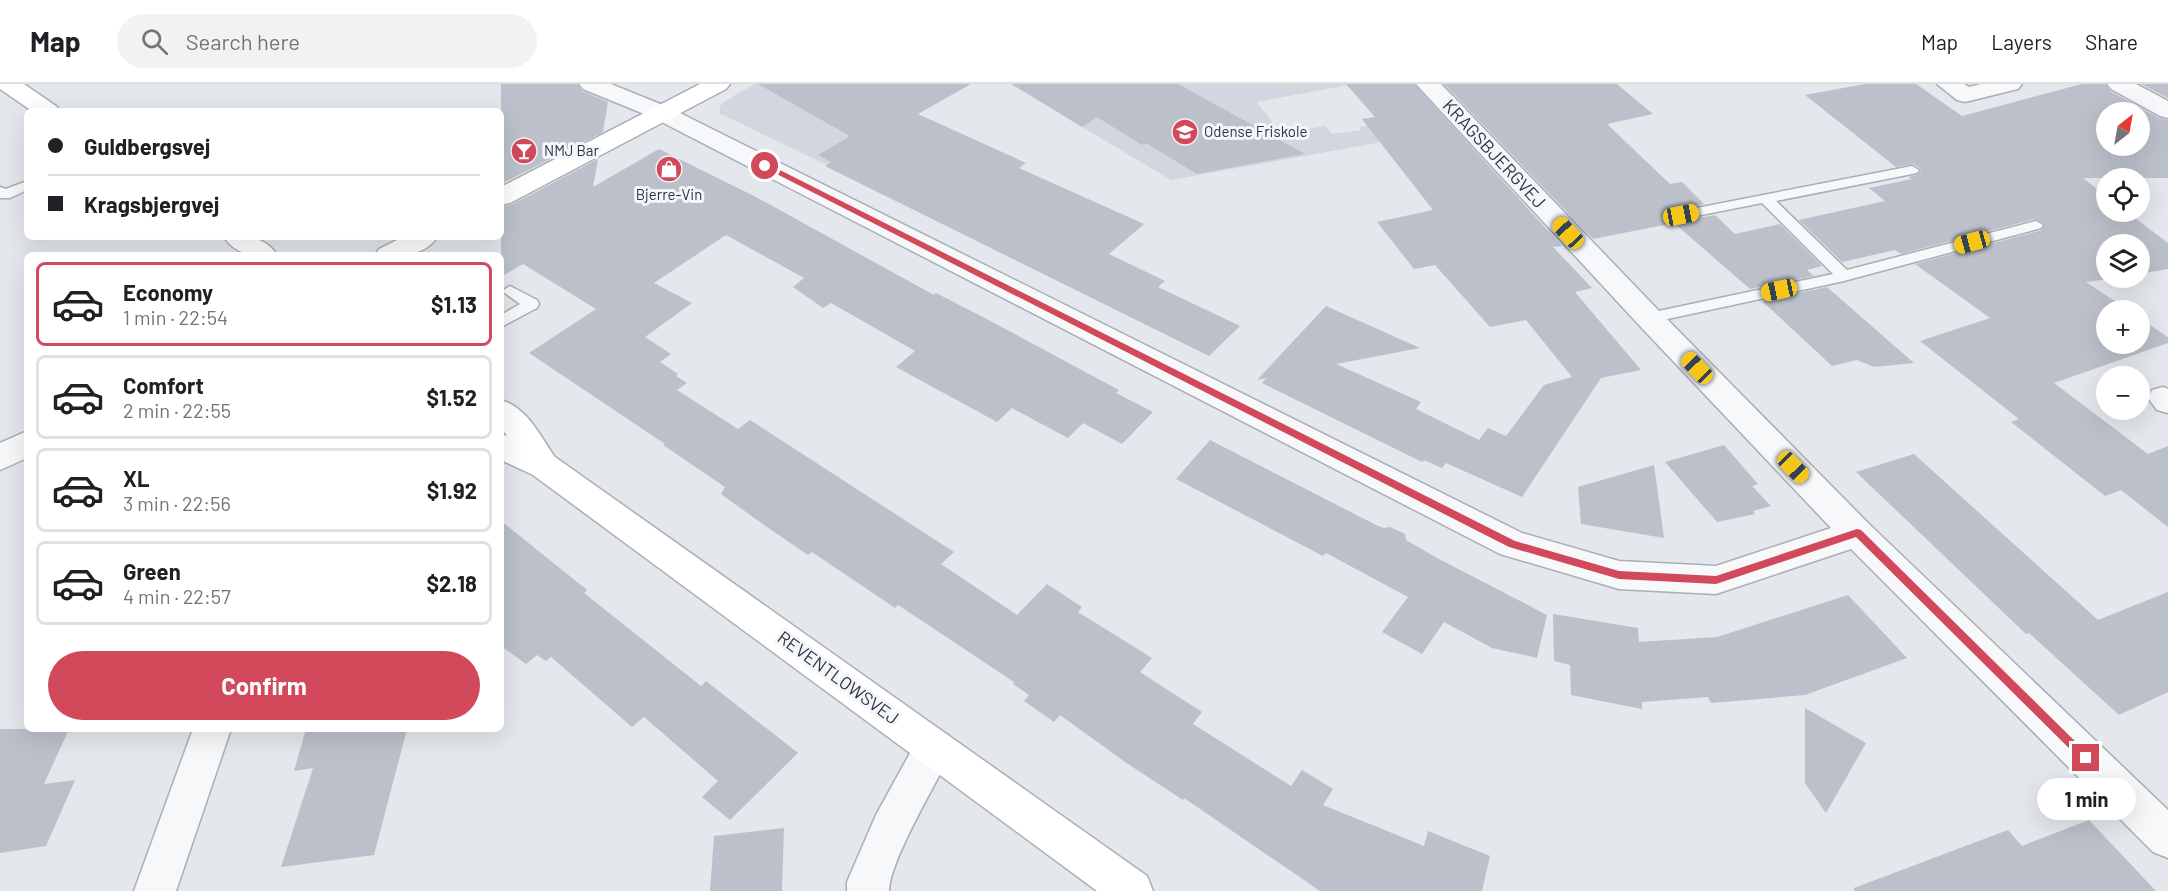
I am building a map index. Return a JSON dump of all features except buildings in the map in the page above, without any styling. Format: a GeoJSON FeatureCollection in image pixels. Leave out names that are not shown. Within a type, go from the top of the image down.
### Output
{"type":"FeatureCollection","features":[{"type":"Feature","properties":{"kind":"main road"},"geometry":{"type":"LineString","coordinates":[[8,84],[44,108]]}},
{"type":"Feature","properties":{"kind":"main road"},"geometry":{"type":"LineString","coordinates":[[504,195],[718,84]]}},
{"type":"Feature","properties":{"kind":"main road"},"geometry":{"type":"LineString","coordinates":[[241,240],[259,252]]}},
{"type":"Feature","properties":{"kind":"main road"},"geometry":{"type":"LineString","coordinates":[[395,252],[418,240]]}},
{"type":"Feature","properties":{"kind":"main road","name":"REVENTLOWSVEJ"},"geometry":{"type":"LineString","coordinates":[[504,413],[513,420],[544,466]]}},
{"type":"Feature","properties":{"kind":"main road","name":"REVENTLOWSVEJ"},"geometry":{"type":"LineString","coordinates":[[504,447],[544,466],[1132,891]]}},
{"type":"Feature","properties":{"kind":"street"},"geometry":{"type":"LineString","coordinates":[[591,84],[662,113],[1512,544],[1619,575],[1716,580],[1857,533]]}},
{"type":"Feature","properties":{"kind":"street","name":"KRAGSBJERGVEJ"},"geometry":{"type":"LineString","coordinates":[[1428,84],[1649,318],[1857,533],[2168,838]]}},
{"type":"Feature","properties":{"kind":"street"},"geometry":{"type":"LineString","coordinates":[[1949,84],[1965,95],[2010,84]]}},
{"type":"Feature","properties":{"kind":"street"},"geometry":{"type":"LineString","coordinates":[[2119,84],[2168,111]]}},
{"type":"Feature","properties":{"kind":"street"},"geometry":{"type":"LineString","coordinates":[[155,891],[211,732]]}},
{"type":"Feature","properties":{"kind":"street"},"geometry":{"type":"LineString","coordinates":[[868,891],[868,882],[891,829],[934,747]]}},
{"type":"Feature","properties":{"kind":"lane"},"geometry":{"type":"LineString","coordinates":[[1681,215],[1912,170]]}},
{"type":"Feature","properties":{"kind":"lane"},"geometry":{"type":"LineString","coordinates":[[0,191],[5,195],[24,186]]}},
{"type":"Feature","properties":{"kind":"lane"},"geometry":{"type":"LineString","coordinates":[[1766,198],[1844,276]]}},
{"type":"Feature","properties":{"kind":"lane"},"geometry":{"type":"LineString","coordinates":[[1649,318],[1844,276],[2036,225]]}},
{"type":"Feature","properties":{"kind":"lane"},"geometry":{"type":"LineString","coordinates":[[504,320],[531,304],[510,291]]}},
{"type":"Feature","properties":{"kind":"shaded area"},"geometry":{"type":"Polygon","coordinates":[[[754,84],[950,84],[833,168],[719,113],[721,104],[754,84]]]}},
{"type":"Feature","properties":{"kind":"shaded area","name":"Odense Friskole"},"geometry":{"type":"Polygon","coordinates":[[[1010,84],[1353,84],[1257,102],[1281,134],[1325,126],[1332,134],[1361,130],[1359,127],[1401,119],[1415,136],[1171,180],[1010,84]]]}},
{"type":"Feature","properties":{"kind":"place","name":"Odense Friskole"},"geometry":{"type":"Point","coordinates":[1185,132]}},
{"type":"Feature","properties":{"kind":"place","name":"NMJ Bar"},"geometry":{"type":"Point","coordinates":[524,151]}},
{"type":"Feature","properties":{"kind":"place","name":"Bjerre-Vin"},"geometry":{"type":"Point","coordinates":[669,169]}},
{"type":"Feature","properties":{"kind":"route"},"geometry":{"type":"LineString","coordinates":[[765,166],[1512,544],[1619,575],[1716,580],[1857,533],[2086,758]]}}]}
